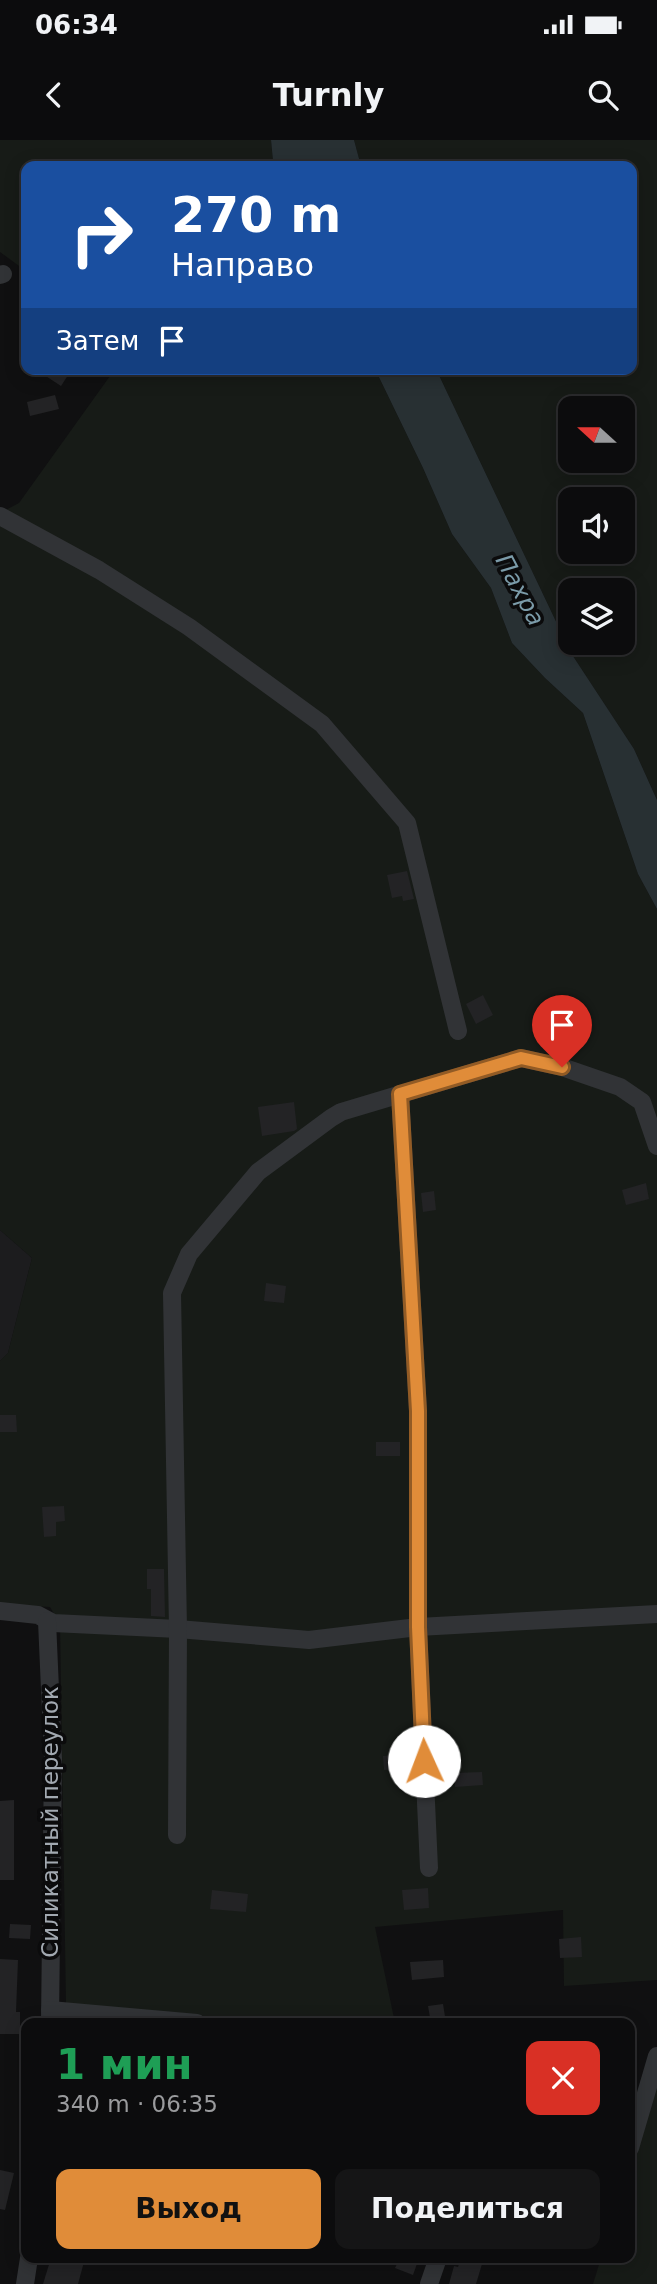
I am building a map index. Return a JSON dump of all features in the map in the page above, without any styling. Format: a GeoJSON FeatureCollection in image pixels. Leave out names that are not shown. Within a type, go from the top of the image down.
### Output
{"type":"FeatureCollection","features":[{"type":"Feature","properties":{"kind":"street"},"geometry":{"type":"LineString","coordinates":[[0,516],[99,570],[190,627],[332,734],[407,823],[458,1031]]}},
{"type":"Feature","properties":{"kind":"street"},"geometry":{"type":"LineString","coordinates":[[177,1835],[178,1629],[172,1293],[189,1254],[258,1172],[341,1112],[521,1058],[562,1067],[620,1087],[642,1102],[657,1146]]}},
{"type":"Feature","properties":{"kind":"street"},"geometry":{"type":"LineString","coordinates":[[400,1094],[418,1411],[418,1627],[429,1868]]}},
{"type":"Feature","properties":{"kind":"street"},"geometry":{"type":"LineString","coordinates":[[0,1611],[38,1615],[47,1621],[309,1640],[418,1627],[657,1614]]}},
{"type":"Feature","properties":{"kind":"street","name":"Силикатный переулок"},"geometry":{"type":"LineString","coordinates":[[47,1621],[53,1758],[50,2017]]}},
{"type":"Feature","properties":{"kind":"street"},"geometry":{"type":"LineString","coordinates":[[50,2017],[74,2018]]}},
{"type":"Feature","properties":{"kind":"street"},"geometry":{"type":"LineString","coordinates":[[635,2131],[657,2056]]}},
{"type":"Feature","properties":{"kind":"street"},"geometry":{"type":"LineString","coordinates":[[25,2284],[28,2263]]}},
{"type":"Feature","properties":{"kind":"street"},"geometry":{"type":"LineString","coordinates":[[429,2284],[436,2263]]}},
{"type":"Feature","properties":{"kind":"shaded area"},"geometry":{"type":"Polygon","coordinates":[[[0,140],[271,140],[273,161],[21,161],[21,267],[0,252],[0,140]]]}},
{"type":"Feature","properties":{"kind":"shaded area"},"geometry":{"type":"Polygon","coordinates":[[[354,140],[657,140],[657,800],[634,749],[572,655],[635,655],[635,578],[558,578],[558,626],[439,375],[637,375],[637,161],[360,161],[354,140]]]}},
{"type":"Feature","properties":{"kind":"shaded area"},"geometry":{"type":"Polygon","coordinates":[[[111,375],[378,375],[452,534],[491,588],[512,643],[583,713],[638,874],[657,909],[657,1980],[564,1986],[563,1910],[375,1927],[394,2018],[215,2018],[66,2005],[60,1624],[50,1607],[0,1604],[0,1361],[8,1353],[32,1258],[0,1230],[0,513],[19,503],[111,375]]]}},
{"type":"Feature","properties":{"kind":"shaded area"},"geometry":{"type":"Polygon","coordinates":[[[0,1230],[32,1258],[8,1353],[0,1361],[0,1230]]]}},
{"type":"Feature","properties":{"kind":"shaded area"},"geometry":{"type":"Polygon","coordinates":[[[657,2077],[657,2284],[593,2284],[599,2263],[635,2263],[635,2154],[657,2077]]]}},
{"type":"Feature","properties":{"kind":"water"},"geometry":{"type":"Polygon","coordinates":[[[271,140],[354,140],[360,161],[273,161],[271,140]]]}},
{"type":"Feature","properties":{"kind":"water","name":"Пахра"},"geometry":{"type":"Polygon","coordinates":[[[378,375],[439,375],[558,626],[558,655],[572,655],[634,749],[657,800],[657,909],[638,874],[583,713],[512,643],[491,588],[452,534],[378,375]]]}},
{"type":"Feature","properties":{"kind":"building"},"geometry":{"type":"Polygon","coordinates":[[[44,375],[68,375],[61,386],[44,375]]]}},
{"type":"Feature","properties":{"kind":"building"},"geometry":{"type":"Polygon","coordinates":[[[55,395],[59,409],[30,416],[27,402],[55,395]]]}},
{"type":"Feature","properties":{"kind":"building"},"geometry":{"type":"Polygon","coordinates":[[[407,871],[414,899],[403,901],[402,896],[392,898],[387,875],[407,871]]]}},
{"type":"Feature","properties":{"kind":"building"},"geometry":{"type":"Polygon","coordinates":[[[483,995],[493,1015],[476,1024],[466,1004],[483,995]]]}},
{"type":"Feature","properties":{"kind":"building"},"geometry":{"type":"Polygon","coordinates":[[[294,1102],[297,1129],[262,1136],[258,1107],[294,1102]]]}},
{"type":"Feature","properties":{"kind":"building"},"geometry":{"type":"Polygon","coordinates":[[[646,1183],[649,1199],[626,1205],[622,1190],[646,1183]]]}},
{"type":"Feature","properties":{"kind":"building"},"geometry":{"type":"Polygon","coordinates":[[[434,1191],[436,1210],[423,1212],[421,1193],[434,1191]]]}},
{"type":"Feature","properties":{"kind":"building"},"geometry":{"type":"Polygon","coordinates":[[[266,1283],[286,1286],[284,1303],[264,1301],[266,1283]]]}},
{"type":"Feature","properties":{"kind":"building"},"geometry":{"type":"Polygon","coordinates":[[[0,1415],[16,1415],[17,1432],[0,1432],[0,1415]]]}},
{"type":"Feature","properties":{"kind":"building"},"geometry":{"type":"Polygon","coordinates":[[[376,1442],[400,1442],[400,1456],[376,1456],[376,1442]]]}},
{"type":"Feature","properties":{"kind":"building"},"geometry":{"type":"Polygon","coordinates":[[[64,1506],[65,1521],[56,1522],[56,1536],[44,1537],[42,1507],[64,1506]]]}},
{"type":"Feature","properties":{"kind":"building"},"geometry":{"type":"Polygon","coordinates":[[[147,1569],[164,1569],[165,1617],[151,1616],[151,1589],[147,1589],[147,1569]]]}},
{"type":"Feature","properties":{"kind":"building"},"geometry":{"type":"Polygon","coordinates":[[[409,1754],[410,1768],[384,1770],[383,1756],[409,1754]]]}},
{"type":"Feature","properties":{"kind":"building"},"geometry":{"type":"Polygon","coordinates":[[[482,1772],[483,1785],[455,1787],[454,1773],[482,1772]]]}},
{"type":"Feature","properties":{"kind":"building"},"geometry":{"type":"Polygon","coordinates":[[[14,1800],[14,1880],[0,1880],[0,1801],[14,1800]]]}},
{"type":"Feature","properties":{"kind":"building"},"geometry":{"type":"Polygon","coordinates":[[[428,1888],[429,1908],[404,1910],[402,1890],[428,1888]]]}},
{"type":"Feature","properties":{"kind":"building"},"geometry":{"type":"Polygon","coordinates":[[[212,1890],[248,1894],[246,1912],[210,1909],[212,1890]]]}},
{"type":"Feature","properties":{"kind":"building"},"geometry":{"type":"Polygon","coordinates":[[[10,1924],[31,1925],[30,1939],[9,1938],[10,1924]]]}},
{"type":"Feature","properties":{"kind":"building"},"geometry":{"type":"Polygon","coordinates":[[[581,1937],[582,1957],[560,1958],[559,1939],[581,1937]]]}},
{"type":"Feature","properties":{"kind":"building"},"geometry":{"type":"Polygon","coordinates":[[[0,1959],[18,1960],[16,2012],[20,2012],[20,2034],[0,2034],[0,1959]]]}},
{"type":"Feature","properties":{"kind":"building"},"geometry":{"type":"Polygon","coordinates":[[[443,1960],[444,1977],[412,1980],[410,1962],[443,1960]]]}},
{"type":"Feature","properties":{"kind":"building"},"geometry":{"type":"Polygon","coordinates":[[[443,2004],[445,2018],[430,2018],[428,2006],[443,2004]]]}},
{"type":"Feature","properties":{"kind":"building"},"geometry":{"type":"Polygon","coordinates":[[[0,2170],[14,2173],[5,2210],[0,2209],[0,2170]]]}},
{"type":"Feature","properties":{"kind":"building"},"geometry":{"type":"Polygon","coordinates":[[[49,2263],[84,2263],[78,2284],[43,2284],[49,2263]]]}},
{"type":"Feature","properties":{"kind":"building"},"geometry":{"type":"Polygon","coordinates":[[[398,2263],[417,2263],[413,2275],[395,2268],[398,2263]]]}},
{"type":"Feature","properties":{"kind":"building"},"geometry":{"type":"Polygon","coordinates":[[[459,2263],[482,2264],[476,2284],[449,2284],[454,2266],[458,2267],[459,2263]]]}},
{"type":"Feature","properties":{"kind":"route"},"geometry":{"type":"LineString","coordinates":[[424,1761],[418,1627],[418,1411],[400,1094],[521,1058],[562,1067]]}}]}
